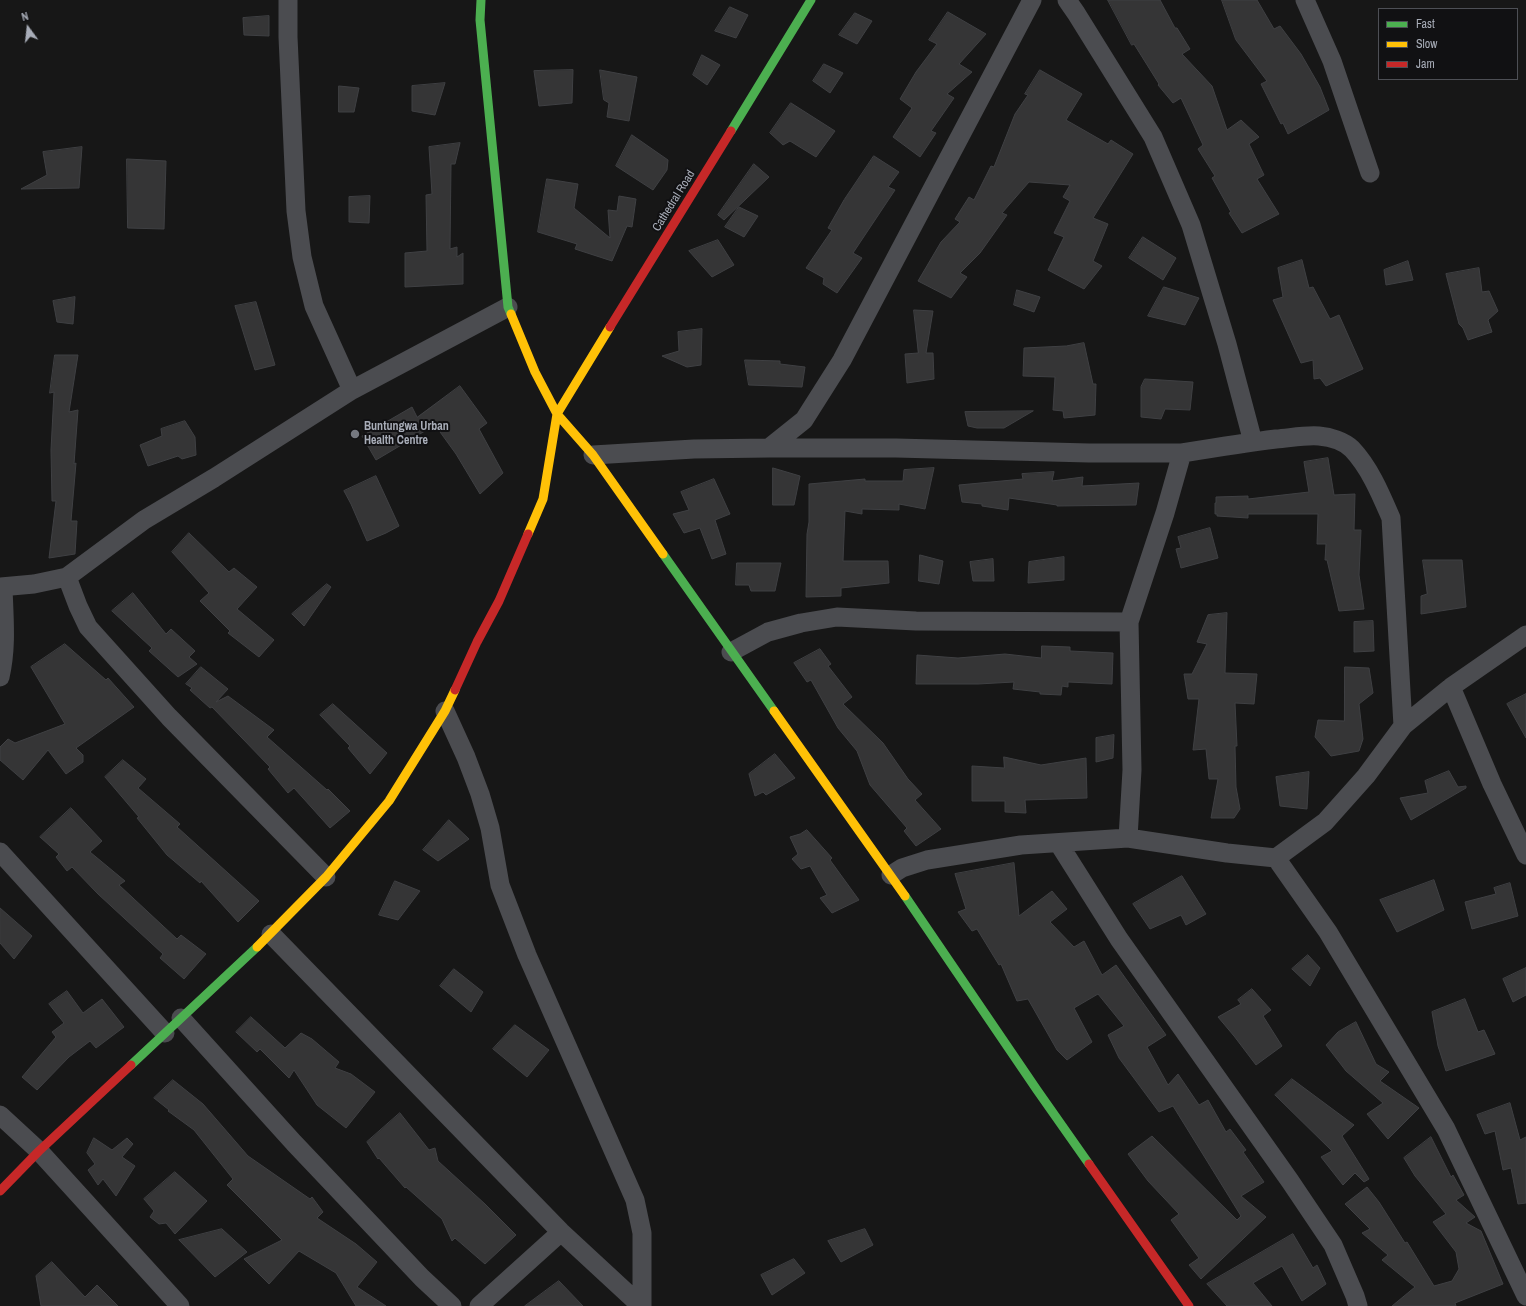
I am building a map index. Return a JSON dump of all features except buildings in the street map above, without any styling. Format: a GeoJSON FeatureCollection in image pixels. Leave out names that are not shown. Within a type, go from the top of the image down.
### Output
{"type":"FeatureCollection","features":[{"type":"Feature","properties":{"kind":"street"},"geometry":{"type":"LineString","coordinates":[[288,0],[288,37],[296,211],[302,257],[314,306],[352,390]]}},
{"type":"Feature","properties":{"kind":"street"},"geometry":{"type":"LineString","coordinates":[[481,0],[480,20],[508,307],[535,372],[557,414],[593,454],[731,652],[890,875],[1189,1306]]}},
{"type":"Feature","properties":{"kind":"street","name":"Cathedral Road"},"geometry":{"type":"LineString","coordinates":[[557,414],[811,0]]}},
{"type":"Feature","properties":{"kind":"street"},"geometry":{"type":"LineString","coordinates":[[769,448],[804,420],[842,360],[1032,0]]}},
{"type":"Feature","properties":{"kind":"street"},"geometry":{"type":"LineString","coordinates":[[1067,0],[1153,136],[1191,225],[1227,344],[1253,442]]}},
{"type":"Feature","properties":{"kind":"street"},"geometry":{"type":"LineString","coordinates":[[1305,0],[1332,61],[1370,173]]}},
{"type":"Feature","properties":{"kind":"street"},"geometry":{"type":"LineString","coordinates":[[0,677],[3,664],[5,633],[1,587],[34,584],[67,577],[144,520],[214,478],[352,390],[508,307]]}},
{"type":"Feature","properties":{"kind":"street"},"geometry":{"type":"LineString","coordinates":[[0,1191],[39,1151],[271,934],[326,877],[389,801],[445,711],[477,642],[499,601],[543,498],[557,414]]}},
{"type":"Feature","properties":{"kind":"street"},"geometry":{"type":"LineString","coordinates":[[593,454],[694,449],[769,448],[896,448],[1089,453],[1182,453],[1253,442],[1301,437],[1319,436],[1337,440],[1351,448],[1364,465],[1379,491],[1391,518],[1403,726]]}},
{"type":"Feature","properties":{"kind":"street"},"geometry":{"type":"LineString","coordinates":[[1128,838],[1132,770],[1129,622],[1165,513],[1182,453]]}},
{"type":"Feature","properties":{"kind":"street"},"geometry":{"type":"LineString","coordinates":[[67,577],[88,627],[169,717],[326,877]]}},
{"type":"Feature","properties":{"kind":"street"},"geometry":{"type":"LineString","coordinates":[[731,652],[768,632],[801,623],[837,617],[916,621],[1129,622]]}},
{"type":"Feature","properties":{"kind":"street"},"geometry":{"type":"LineString","coordinates":[[890,875],[902,868],[927,860],[1021,845],[1059,844],[1128,838],[1276,858],[1324,822],[1366,776],[1403,726],[1451,687],[1526,635]]}},
{"type":"Feature","properties":{"kind":"street"},"geometry":{"type":"LineString","coordinates":[[1451,687],[1492,784],[1526,855]]}},
{"type":"Feature","properties":{"kind":"street"},"geometry":{"type":"LineString","coordinates":[[445,711],[480,794],[490,828],[500,885],[527,955],[635,1200],[642,1233],[642,1306]]}},
{"type":"Feature","properties":{"kind":"street"},"geometry":{"type":"LineString","coordinates":[[1059,844],[1119,939],[1290,1181],[1333,1245],[1358,1306]]}},
{"type":"Feature","properties":{"kind":"street"},"geometry":{"type":"LineString","coordinates":[[0,852],[165,1033]]}},
{"type":"Feature","properties":{"kind":"street"},"geometry":{"type":"LineString","coordinates":[[1276,858],[1328,932],[1446,1129],[1526,1296]]}},
{"type":"Feature","properties":{"kind":"street"},"geometry":{"type":"LineString","coordinates":[[271,934],[561,1232],[642,1306]]}},
{"type":"Feature","properties":{"kind":"street"},"geometry":{"type":"LineString","coordinates":[[181,1018],[294,1143],[422,1278],[452,1306]]}},
{"type":"Feature","properties":{"kind":"street"},"geometry":{"type":"LineString","coordinates":[[0,1115],[39,1151],[180,1306]]}},
{"type":"Feature","properties":{"kind":"street"},"geometry":{"type":"LineString","coordinates":[[479,1306],[561,1232]]}},
{"type":"Feature","properties":{"kind":"traffic: fast"},"geometry":{"type":"LineString","coordinates":[[481,0],[480,20],[508,307],[511,314]]}},
{"type":"Feature","properties":{"kind":"traffic: fast"},"geometry":{"type":"LineString","coordinates":[[731,131],[811,0]]}},
{"type":"Feature","properties":{"kind":"traffic: fast"},"geometry":{"type":"LineString","coordinates":[[663,554],[774,711]]}},
{"type":"Feature","properties":{"kind":"traffic: fast"},"geometry":{"type":"LineString","coordinates":[[905,896],[1089,1164]]}},
{"type":"Feature","properties":{"kind":"traffic: fast"},"geometry":{"type":"LineString","coordinates":[[131,1065],[257,947]]}},
{"type":"Feature","properties":{"kind":"traffic: slow"},"geometry":{"type":"LineString","coordinates":[[511,314],[535,372],[557,414],[593,455],[663,554]]}},
{"type":"Feature","properties":{"kind":"traffic: slow"},"geometry":{"type":"LineString","coordinates":[[528,534],[543,499],[557,414],[610,327]]}},
{"type":"Feature","properties":{"kind":"traffic: slow"},"geometry":{"type":"LineString","coordinates":[[257,947],[326,877],[389,801],[445,711],[455,690]]}},
{"type":"Feature","properties":{"kind":"traffic: slow"},"geometry":{"type":"LineString","coordinates":[[774,711],[905,896]]}},
{"type":"Feature","properties":{"kind":"traffic: jam"},"geometry":{"type":"LineString","coordinates":[[610,327],[731,131]]}},
{"type":"Feature","properties":{"kind":"traffic: jam"},"geometry":{"type":"LineString","coordinates":[[455,690],[477,642],[499,601],[528,534]]}},
{"type":"Feature","properties":{"kind":"traffic: jam"},"geometry":{"type":"LineString","coordinates":[[0,1191],[39,1151],[131,1065]]}},
{"type":"Feature","properties":{"kind":"traffic: jam"},"geometry":{"type":"LineString","coordinates":[[1089,1164],[1189,1306]]}},
{"type":"Feature","properties":{"kind":"place","name":"Buntungwa Urban Health Centre"},"geometry":{"type":"Point","coordinates":[355,434]}}]}
